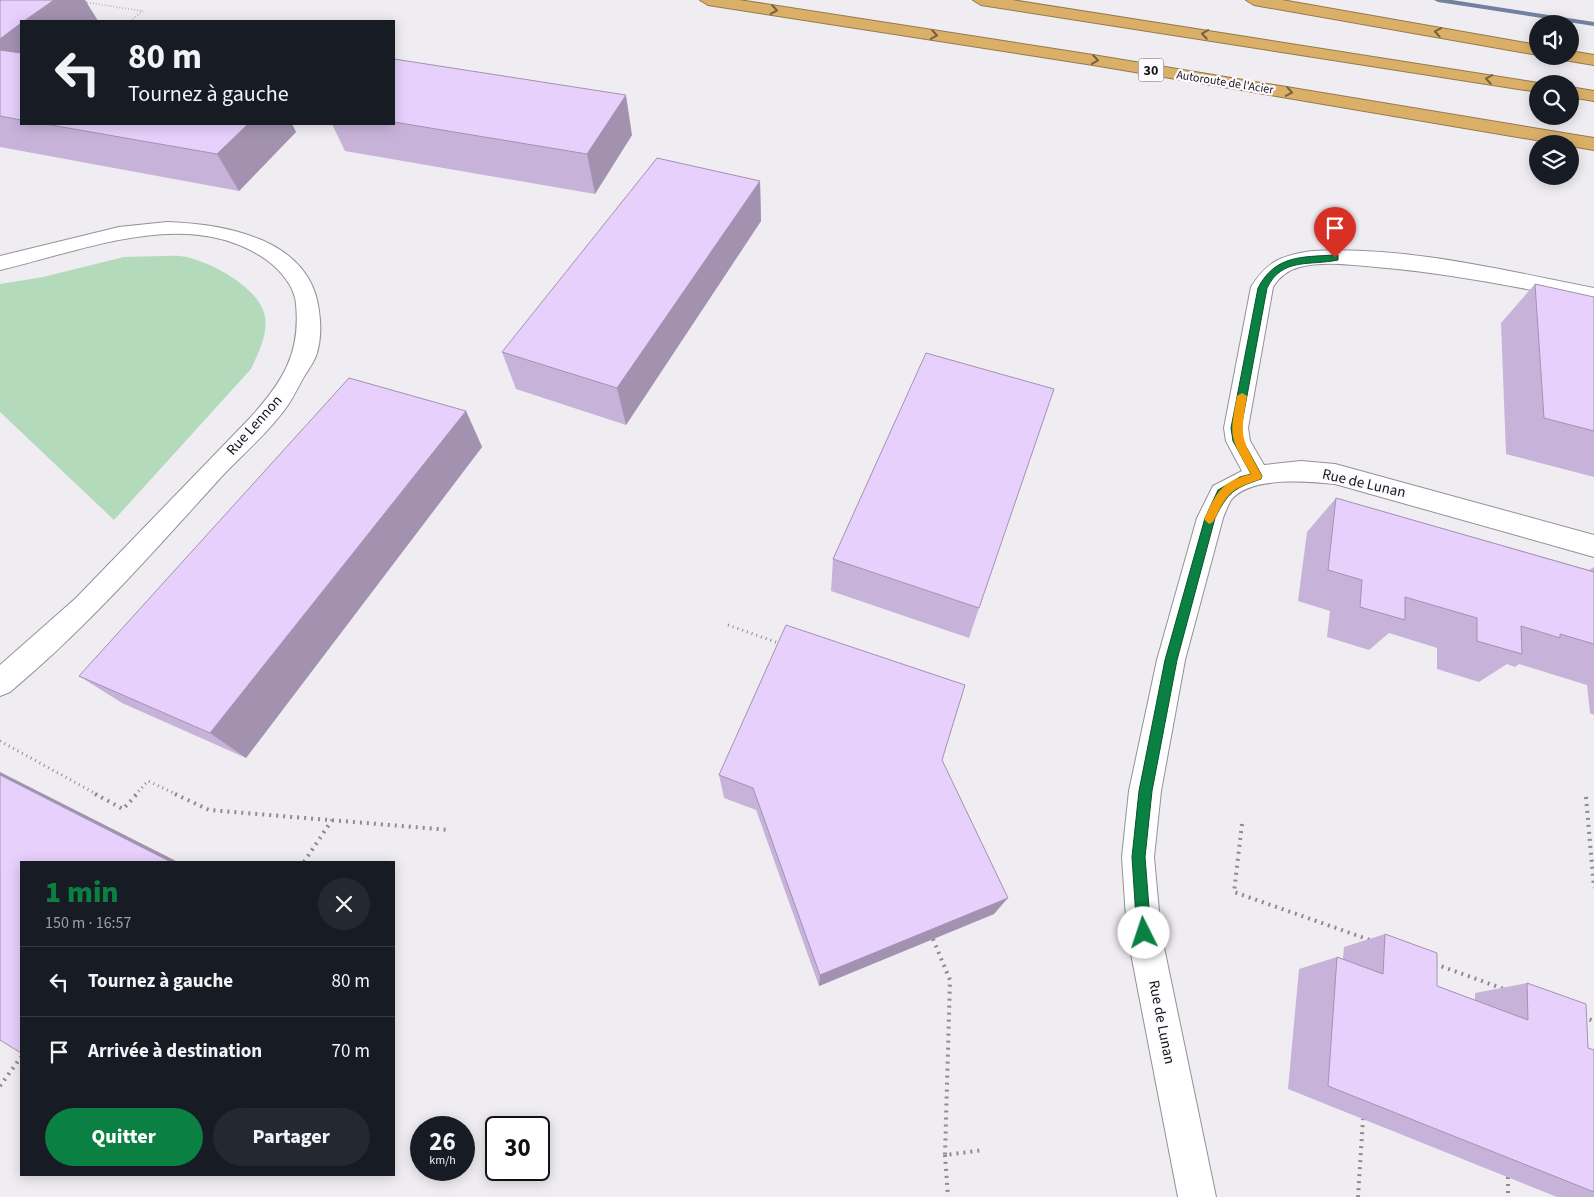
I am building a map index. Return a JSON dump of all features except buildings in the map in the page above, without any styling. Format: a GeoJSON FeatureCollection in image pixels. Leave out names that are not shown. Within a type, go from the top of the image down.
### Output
{"type":"FeatureCollection","features":[{"type":"Feature","properties":{"kind":"highway","name":"Autoroute de l'Acier"},"geometry":{"type":"LineString","coordinates":[[708,0],[1162,71],[1594,144]]}},
{"type":"Feature","properties":{"kind":"highway"},"geometry":{"type":"LineString","coordinates":[[982,0],[1529,86]]}},
{"type":"Feature","properties":{"kind":"highway"},"geometry":{"type":"LineString","coordinates":[[1254,0],[1529,48]]}},
{"type":"Feature","properties":{"kind":"highway"},"geometry":{"type":"LineString","coordinates":[[1579,58],[1594,60]]}},
{"type":"Feature","properties":{"kind":"highway"},"geometry":{"type":"LineString","coordinates":[[1579,94],[1594,96]]}},
{"type":"Feature","properties":{"kind":"street","name":"Rue Lennon"},"geometry":{"type":"LineString","coordinates":[[0,263],[44,255],[116,235],[155,229],[192,228],[225,235],[261,247],[289,266],[305,291],[310,320],[304,356],[280,398],[77,615],[0,682]]}},
{"type":"Feature","properties":{"kind":"street"},"geometry":{"type":"LineString","coordinates":[[1257,476],[1238,441],[1236,428],[1262,288],[1269,275],[1283,266],[1302,260],[1335,258],[1399,262],[1478,272],[1594,295]]}},
{"type":"Feature","properties":{"kind":"street","name":"Rue de Lunan"},"geometry":{"type":"LineString","coordinates":[[1197,1197],[1144,933],[1138,857],[1145,791],[1171,660],[1210,518],[1222,493],[1244,480],[1257,476],[1301,471],[1335,474],[1594,546]]}},
{"type":"Feature","properties":{"kind":"path"},"geometry":{"type":"LineString","coordinates":[[80,1],[143,11],[131,20]]}},
{"type":"Feature","properties":{"kind":"path"},"geometry":{"type":"LineString","coordinates":[[728,625],[783,645]]}},
{"type":"Feature","properties":{"kind":"path"},"geometry":{"type":"LineString","coordinates":[[0,741],[123,809],[148,781],[209,810],[450,830]]}},
{"type":"Feature","properties":{"kind":"path"},"geometry":{"type":"LineString","coordinates":[[1586,797],[1594,888]]}},
{"type":"Feature","properties":{"kind":"path"},"geometry":{"type":"LineString","coordinates":[[305,861],[332,820]]}},
{"type":"Feature","properties":{"kind":"path"},"geometry":{"type":"LineString","coordinates":[[1242,824],[1234,892],[1372,941]]}},
{"type":"Feature","properties":{"kind":"path"},"geometry":{"type":"LineString","coordinates":[[934,939],[950,980],[945,1155],[948,1197]]}},
{"type":"Feature","properties":{"kind":"path"},"geometry":{"type":"LineString","coordinates":[[1428,961],[1511,991]]}},
{"type":"Feature","properties":{"kind":"path"},"geometry":{"type":"LineString","coordinates":[[1576,1014],[1594,1021]]}},
{"type":"Feature","properties":{"kind":"path"},"geometry":{"type":"LineString","coordinates":[[0,1086],[20,1058]]}},
{"type":"Feature","properties":{"kind":"path"},"geometry":{"type":"LineString","coordinates":[[1358,1197],[1363,1119]]}},
{"type":"Feature","properties":{"kind":"path"},"geometry":{"type":"LineString","coordinates":[[945,1155],[984,1150]]}},
{"type":"Feature","properties":{"kind":"path"},"geometry":{"type":"LineString","coordinates":[[1508,1178],[1508,1197]]}},
{"type":"Feature","properties":{"kind":"green space"},"geometry":{"type":"Polygon","coordinates":[[[176,256],[200,261],[223,272],[235,279],[255,297],[262,307],[265,317],[266,324],[262,344],[251,369],[114,520],[0,412],[0,284],[43,277],[124,257],[176,256]]]}},
{"type":"Feature","properties":{"kind":"waterway"},"geometry":{"type":"LineString","coordinates":[[1438,0],[1594,24]]}},
{"type":"Feature","properties":{"kind":"slow traffic"},"geometry":{"type":"LineString","coordinates":[[1209,519],[1222,493],[1244,480],[1257,476],[1238,441],[1236,428],[1242,396]]}},
{"type":"Feature","properties":{"kind":"route"},"geometry":{"type":"LineString","coordinates":[[1144,933],[1138,857],[1145,791],[1171,660],[1210,518],[1222,493],[1244,480],[1257,476],[1238,441],[1236,428],[1262,288],[1269,275],[1283,266],[1302,260],[1335,258]]}}]}
